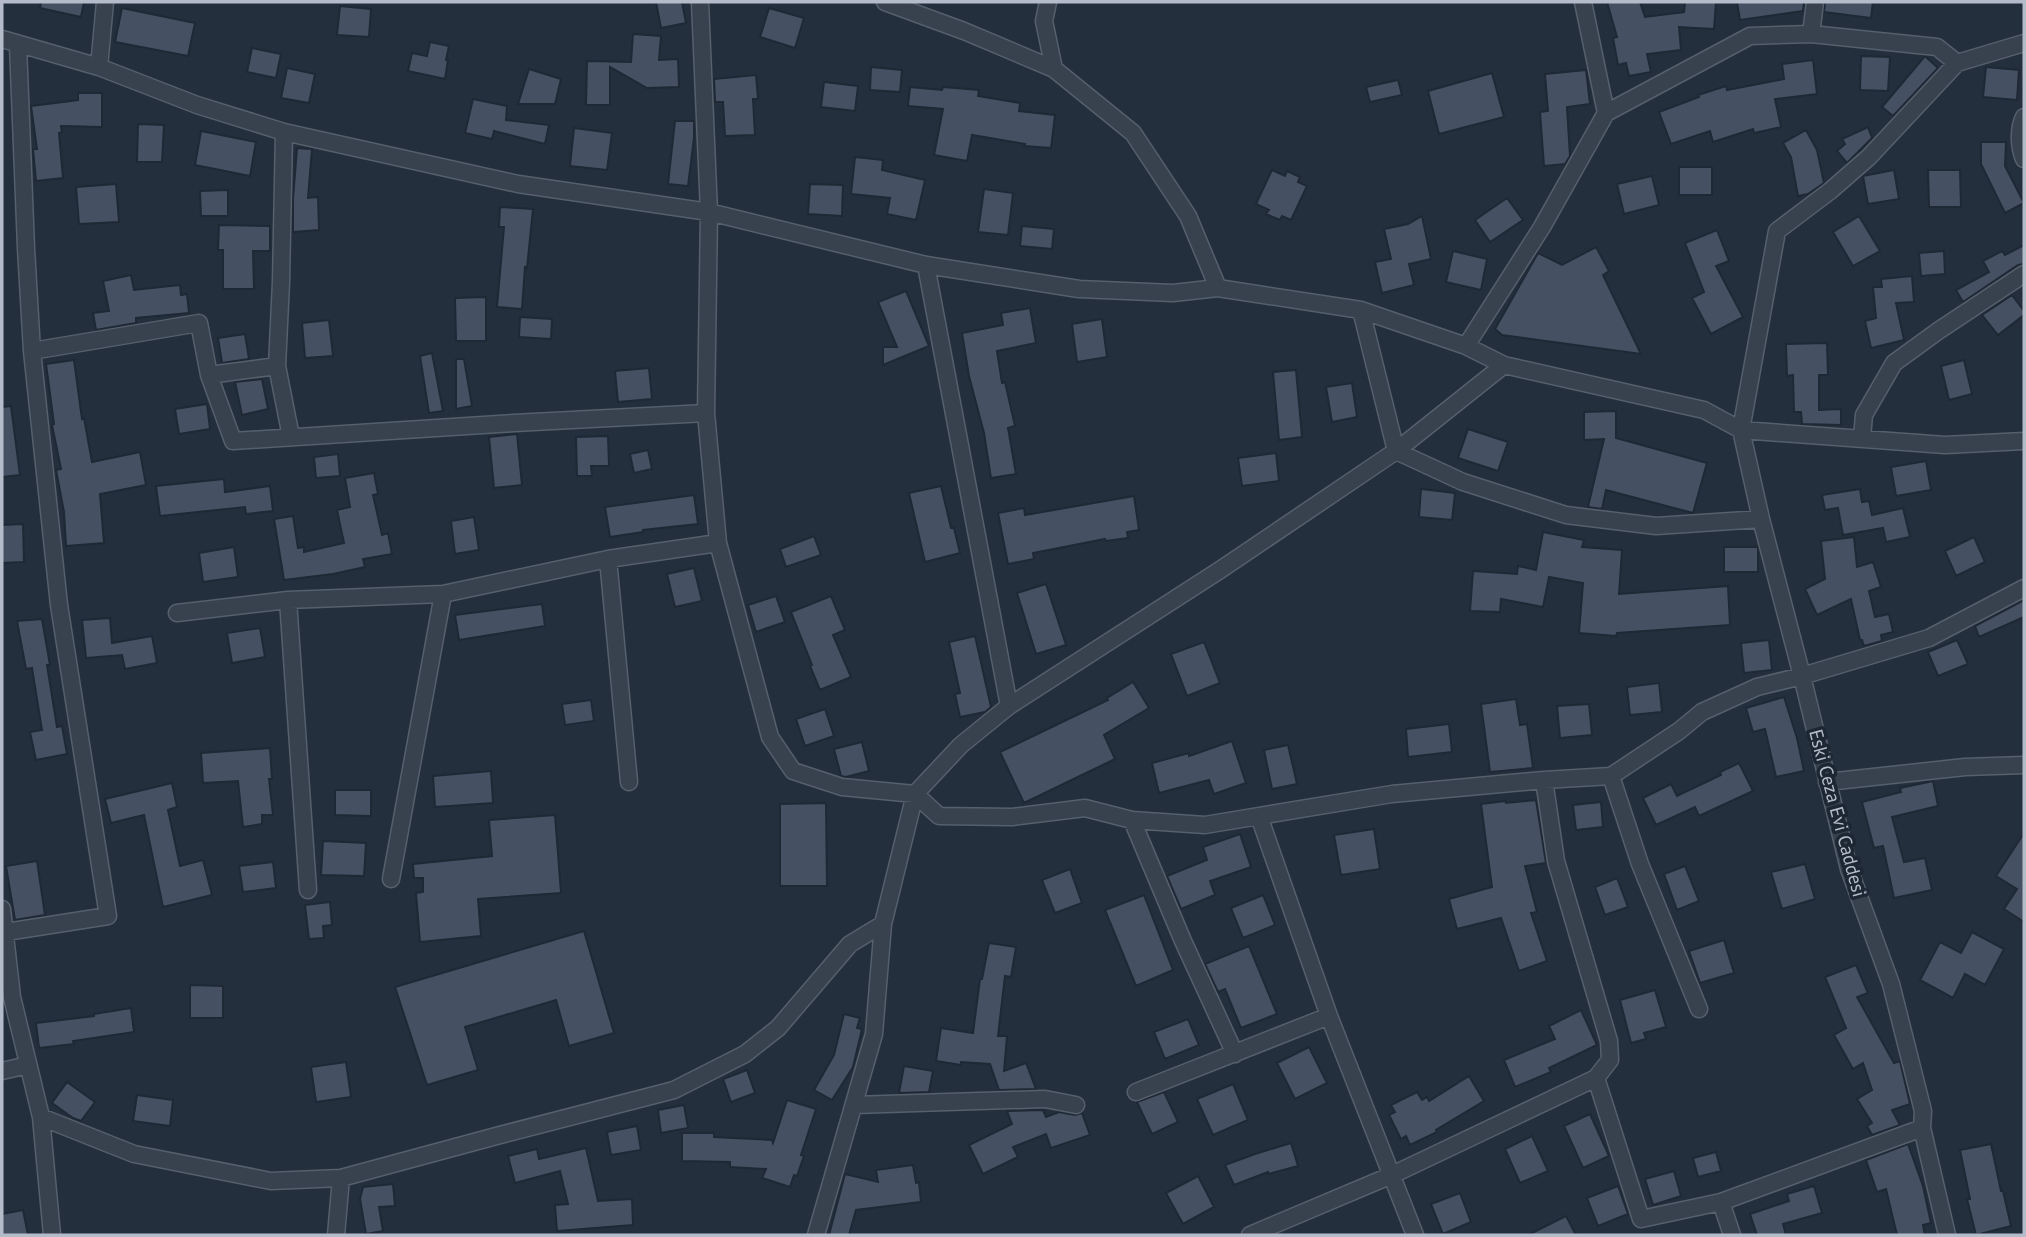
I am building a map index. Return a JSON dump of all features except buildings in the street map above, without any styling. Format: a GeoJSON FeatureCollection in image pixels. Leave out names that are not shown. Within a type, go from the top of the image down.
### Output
{"type":"FeatureCollection","features":[{"type":"Feature","properties":{"kind":"street"},"geometry":{"type":"LineString","coordinates":[[99,67],[105,2]]}},
{"type":"Feature","properties":{"kind":"street"},"geometry":{"type":"LineString","coordinates":[[700,2],[709,212],[706,413],[718,542],[770,737],[793,771],[842,787],[915,794],[939,816],[1012,817],[1085,808],[1132,820],[1205,825],[1392,794],[1611,776],[1679,731],[1702,712],[1757,687],[1929,638],[2024,589]]}},
{"type":"Feature","properties":{"kind":"street"},"geometry":{"type":"LineString","coordinates":[[885,2],[964,31],[1054,69],[1133,134],[1188,216],[1218,288]]}},
{"type":"Feature","properties":{"kind":"street"},"geometry":{"type":"LineString","coordinates":[[1048,2],[1044,21],[1054,69]]}},
{"type":"Feature","properties":{"kind":"street"},"geometry":{"type":"LineString","coordinates":[[1583,2],[1606,113]]}},
{"type":"Feature","properties":{"kind":"street"},"geometry":{"type":"LineString","coordinates":[[1811,34],[1815,2]]}},
{"type":"Feature","properties":{"kind":"street"},"geometry":{"type":"LineString","coordinates":[[1466,346],[1542,227],[1606,113],[1750,36],[1811,34],[1937,47],[1956,63]]}},
{"type":"Feature","properties":{"kind":"street"},"geometry":{"type":"LineString","coordinates":[[2,38],[18,45],[99,67],[197,105],[284,132],[518,184],[709,212],[926,265],[1079,289],[1173,293],[1218,288],[1361,310],[1466,346],[1504,365],[1704,410],[1741,429],[1945,445],[2024,441]]}},
{"type":"Feature","properties":{"kind":"street"},"geometry":{"type":"LineString","coordinates":[[1741,429],[1777,232],[1869,157],[1956,63],[2024,43]]}},
{"type":"Feature","properties":{"kind":"street"},"geometry":{"type":"LineString","coordinates":[[6,932],[108,916],[59,605],[32,351],[18,45]]}},
{"type":"Feature","properties":{"kind":"street"},"geometry":{"type":"LineString","coordinates":[[2024,117],[2021,124],[2021,151],[2024,159]]}},
{"type":"Feature","properties":{"kind":"street"},"geometry":{"type":"LineString","coordinates":[[284,132],[277,366],[291,436]]}},
{"type":"Feature","properties":{"kind":"street"},"geometry":{"type":"LineString","coordinates":[[926,265],[1009,706]]}},
{"type":"Feature","properties":{"kind":"street"},"geometry":{"type":"LineString","coordinates":[[1862,438],[1864,415],[1894,363],[2024,274]]}},
{"type":"Feature","properties":{"kind":"street"},"geometry":{"type":"LineString","coordinates":[[1361,310],[1396,451]]}},
{"type":"Feature","properties":{"kind":"street"},"geometry":{"type":"LineString","coordinates":[[32,351],[199,323],[209,376],[233,441],[706,413]]}},
{"type":"Feature","properties":{"kind":"street"},"geometry":{"type":"LineString","coordinates":[[816,1235],[874,1034],[883,924],[915,794],[961,745],[1009,706],[1220,570],[1396,451],[1504,365]]}},
{"type":"Feature","properties":{"kind":"street"},"geometry":{"type":"LineString","coordinates":[[209,376],[277,366]]}},
{"type":"Feature","properties":{"kind":"street","name":"Eski Ceza Evi Caddesi"},"geometry":{"type":"LineString","coordinates":[[1741,429],[1849,869],[1891,984],[1923,1111],[1922,1128],[1947,1235]]}},
{"type":"Feature","properties":{"kind":"street"},"geometry":{"type":"LineString","coordinates":[[1396,451],[1464,482],[1566,515],[1656,526],[1761,519]]}},
{"type":"Feature","properties":{"kind":"street"},"geometry":{"type":"LineString","coordinates":[[177,613],[288,600],[443,594],[608,559],[718,542]]}},
{"type":"Feature","properties":{"kind":"street"},"geometry":{"type":"LineString","coordinates":[[608,559],[629,782]]}},
{"type":"Feature","properties":{"kind":"street"},"geometry":{"type":"LineString","coordinates":[[391,879],[443,594]]}},
{"type":"Feature","properties":{"kind":"street"},"geometry":{"type":"LineString","coordinates":[[288,600],[308,890]]}},
{"type":"Feature","properties":{"kind":"street"},"geometry":{"type":"LineString","coordinates":[[1827,782],[1965,767],[2024,765]]}},
{"type":"Feature","properties":{"kind":"street"},"geometry":{"type":"LineString","coordinates":[[1611,776],[1640,864],[1699,1009]]}},
{"type":"Feature","properties":{"kind":"street"},"geometry":{"type":"LineString","coordinates":[[1250,1235],[1392,1175],[1596,1078],[1611,1060],[1609,1041],[1556,862],[1544,780]]}},
{"type":"Feature","properties":{"kind":"street"},"geometry":{"type":"LineString","coordinates":[[1259,816],[1329,1016],[1415,1235]]}},
{"type":"Feature","properties":{"kind":"street"},"geometry":{"type":"LineString","coordinates":[[1132,820],[1235,1054]]}},
{"type":"Feature","properties":{"kind":"street"},"geometry":{"type":"LineString","coordinates":[[2,909],[12,997],[41,1117],[52,1235]]}},
{"type":"Feature","properties":{"kind":"street"},"geometry":{"type":"LineString","coordinates":[[41,1117],[134,1154],[271,1181],[341,1178],[674,1090],[745,1054],[778,1028],[850,944],[883,924]]}},
{"type":"Feature","properties":{"kind":"street"},"geometry":{"type":"LineString","coordinates":[[1136,1092],[1329,1016]]}},
{"type":"Feature","properties":{"kind":"street"},"geometry":{"type":"LineString","coordinates":[[2,1071],[28,1065]]}},
{"type":"Feature","properties":{"kind":"street"},"geometry":{"type":"LineString","coordinates":[[1596,1078],[1641,1219],[1721,1202],[1922,1128]]}},
{"type":"Feature","properties":{"kind":"street"},"geometry":{"type":"LineString","coordinates":[[854,1105],[1045,1099],[1076,1105]]}},
{"type":"Feature","properties":{"kind":"street"},"geometry":{"type":"LineString","coordinates":[[336,1235],[341,1178]]}},
{"type":"Feature","properties":{"kind":"street"},"geometry":{"type":"LineString","coordinates":[[1721,1202],[1732,1235]]}}]}
